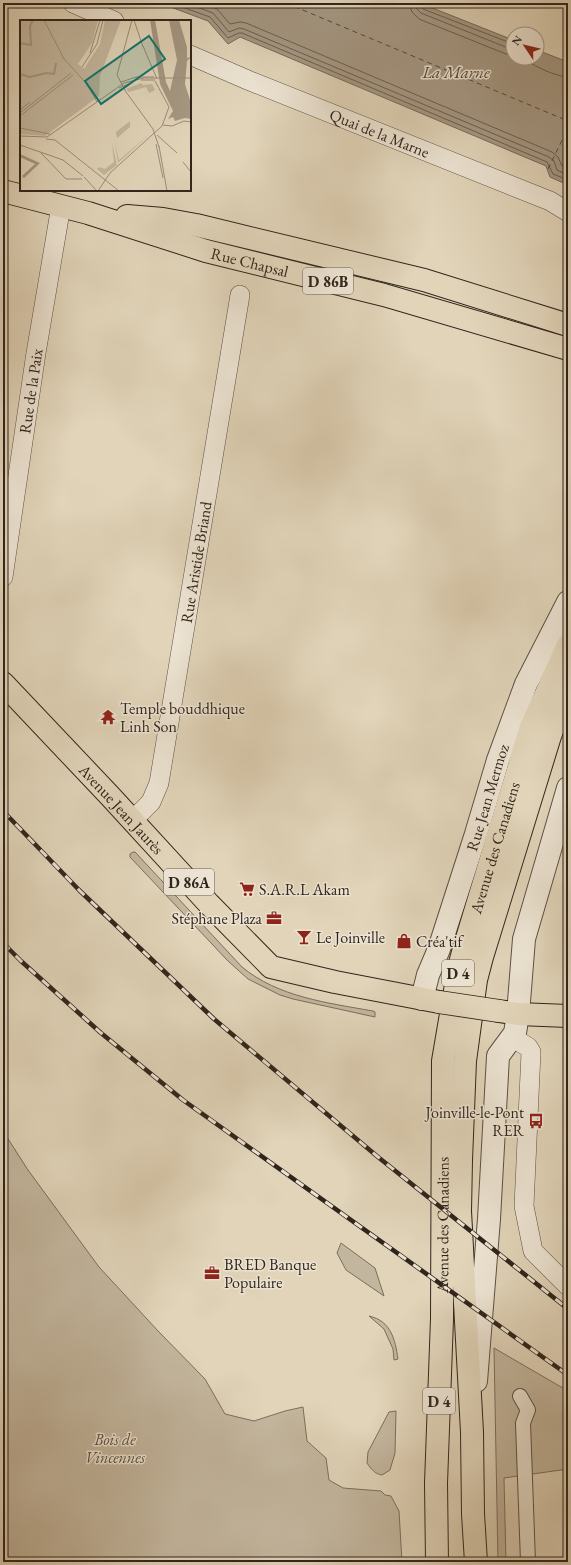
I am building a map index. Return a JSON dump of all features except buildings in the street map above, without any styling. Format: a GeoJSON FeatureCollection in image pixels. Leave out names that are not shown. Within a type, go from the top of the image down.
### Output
{"type":"FeatureCollection","features":[{"type":"Feature","properties":{"kind":"main road","name":"Rue Chapsal"},"geometry":{"type":"LineString","coordinates":[[3,191],[88,213],[206,251],[384,295],[568,349]]}},
{"type":"Feature","properties":{"kind":"main road"},"geometry":{"type":"LineString","coordinates":[[88,213],[163,219],[196,225],[424,280],[568,325]]}},
{"type":"Feature","properties":{"kind":"main road","name":"Avenue des Canadiens"},"geometry":{"type":"LineString","coordinates":[[437,1562],[436,1483],[442,1320],[443,1061],[459,967],[530,727],[568,645]]}},
{"type":"Feature","properties":{"kind":"main road","name":"Avenue Jean Jaurès"},"geometry":{"type":"LineString","coordinates":[[3,683],[133,820],[209,904],[271,967],[335,982],[430,1000]]}},
{"type":"Feature","properties":{"kind":"main road","name":"Avenue des Canadiens"},"geometry":{"type":"LineString","coordinates":[[476,1562],[473,1514],[472,1432],[460,1211],[465,1061],[476,980],[482,957],[550,736],[568,690]]}},
{"type":"Feature","properties":{"kind":"main road","name":"D 86A"},"geometry":{"type":"LineString","coordinates":[[430,1000],[511,1019],[568,1016]]}},
{"type":"Feature","properties":{"kind":"street"},"geometry":{"type":"LineString","coordinates":[[73,3],[112,20]]}},
{"type":"Feature","properties":{"kind":"street","name":"Quai de la Marne"},"geometry":{"type":"LineString","coordinates":[[191,54],[250,81],[550,201],[568,212]]}},
{"type":"Feature","properties":{"kind":"street","name":"Rue de la Paix"},"geometry":{"type":"LineString","coordinates":[[3,577],[36,353],[61,206]]}},
{"type":"Feature","properties":{"kind":"street","name":"Rue Aristide Briand"},"geometry":{"type":"LineString","coordinates":[[133,820],[151,802],[159,783],[240,295]]}},
{"type":"Feature","properties":{"kind":"street","name":"Rue Jean Mermoz"},"geometry":{"type":"LineString","coordinates":[[430,1000],[428,975],[439,948],[498,760],[526,684],[568,602]]}},
{"type":"Feature","properties":{"kind":"street"},"geometry":{"type":"LineString","coordinates":[[472,1432],[489,1219],[498,1056],[511,1019],[524,940],[568,788]]}},
{"type":"Feature","properties":{"kind":"street"},"geometry":{"type":"LineString","coordinates":[[511,1019],[518,1041],[528,1047],[531,1052],[524,1206],[533,1251],[568,1286]]}},
{"type":"Feature","properties":{"kind":"street"},"geometry":{"type":"LineString","coordinates":[[520,1396],[528,1410],[523,1423],[528,1562]]}},
{"type":"Feature","properties":{"kind":"green space"},"geometry":{"type":"Polygon","coordinates":[[[135,852],[242,967],[256,977],[287,992],[304,997],[373,1011],[375,1012],[375,1017],[293,999],[280,995],[248,979],[228,961],[130,857],[130,854],[135,852]]]}},
{"type":"Feature","properties":{"kind":"green space","name":"Bois de Vincennes"},"geometry":{"type":"Polygon","coordinates":[[[3,1131],[28,1170],[99,1267],[205,1379],[225,1414],[254,1421],[303,1407],[307,1441],[326,1458],[329,1480],[343,1488],[381,1491],[385,1495],[391,1496],[399,1511],[402,1562],[3,1562],[3,1131]]]}},
{"type":"Feature","properties":{"kind":"green space"},"geometry":{"type":"Polygon","coordinates":[[[341,1243],[375,1268],[384,1296],[346,1270],[337,1253],[341,1243]]]}},
{"type":"Feature","properties":{"kind":"green space"},"geometry":{"type":"Polygon","coordinates":[[[369,1316],[382,1322],[391,1332],[398,1359],[394,1360],[393,1349],[384,1329],[369,1316]]]}},
{"type":"Feature","properties":{"kind":"green space"},"geometry":{"type":"Polygon","coordinates":[[[494,1348],[568,1391],[568,1469],[504,1478],[506,1562],[498,1562],[494,1348]]]}},
{"type":"Feature","properties":{"kind":"green space"},"geometry":{"type":"Polygon","coordinates":[[[396,1411],[395,1453],[390,1470],[382,1475],[377,1474],[367,1463],[368,1452],[389,1412],[396,1411]]]}},
{"type":"Feature","properties":{"kind":"water","name":"La Marne"},"geometry":{"type":"Polygon","coordinates":[[[160,3],[420,3],[505,37],[505,66],[545,66],[545,53],[568,62],[568,185],[550,177],[546,166],[240,37],[228,44],[208,21],[160,3]]]}},
{"type":"Feature","properties":{"kind":"ferry route"},"geometry":{"type":"LineString","coordinates":[[286,3],[568,121]]}},
{"type":"Feature","properties":{"kind":"ferry route"},"geometry":{"type":"LineString","coordinates":[[548,169],[568,128]]}},
{"type":"Feature","properties":{"kind":"railway"},"geometry":{"type":"LineString","coordinates":[[3,811],[79,890],[214,1019],[378,1157],[568,1309]]}},
{"type":"Feature","properties":{"kind":"railway"},"geometry":{"type":"LineString","coordinates":[[3,943],[101,1033],[183,1100],[568,1375]]}},
{"type":"Feature","properties":{"kind":"place","name":"Temple bouddhique Linh Son"},"geometry":{"type":"Point","coordinates":[108,717]}},
{"type":"Feature","properties":{"kind":"place","name":"S.A.R.L Akam"},"geometry":{"type":"Point","coordinates":[247,889]}},
{"type":"Feature","properties":{"kind":"place","name":"Stéphane Plaza"},"geometry":{"type":"Point","coordinates":[274,918]}},
{"type":"Feature","properties":{"kind":"place","name":"Le Joinville"},"geometry":{"type":"Point","coordinates":[304,937]}},
{"type":"Feature","properties":{"kind":"place","name":"Créa'tif"},"geometry":{"type":"Point","coordinates":[404,941]}},
{"type":"Feature","properties":{"kind":"place","name":"Joinville-le-Pont RER"},"geometry":{"type":"Point","coordinates":[536,1121]}},
{"type":"Feature","properties":{"kind":"place","name":"BRED Banque Populaire"},"geometry":{"type":"Point","coordinates":[212,1273]}}]}
